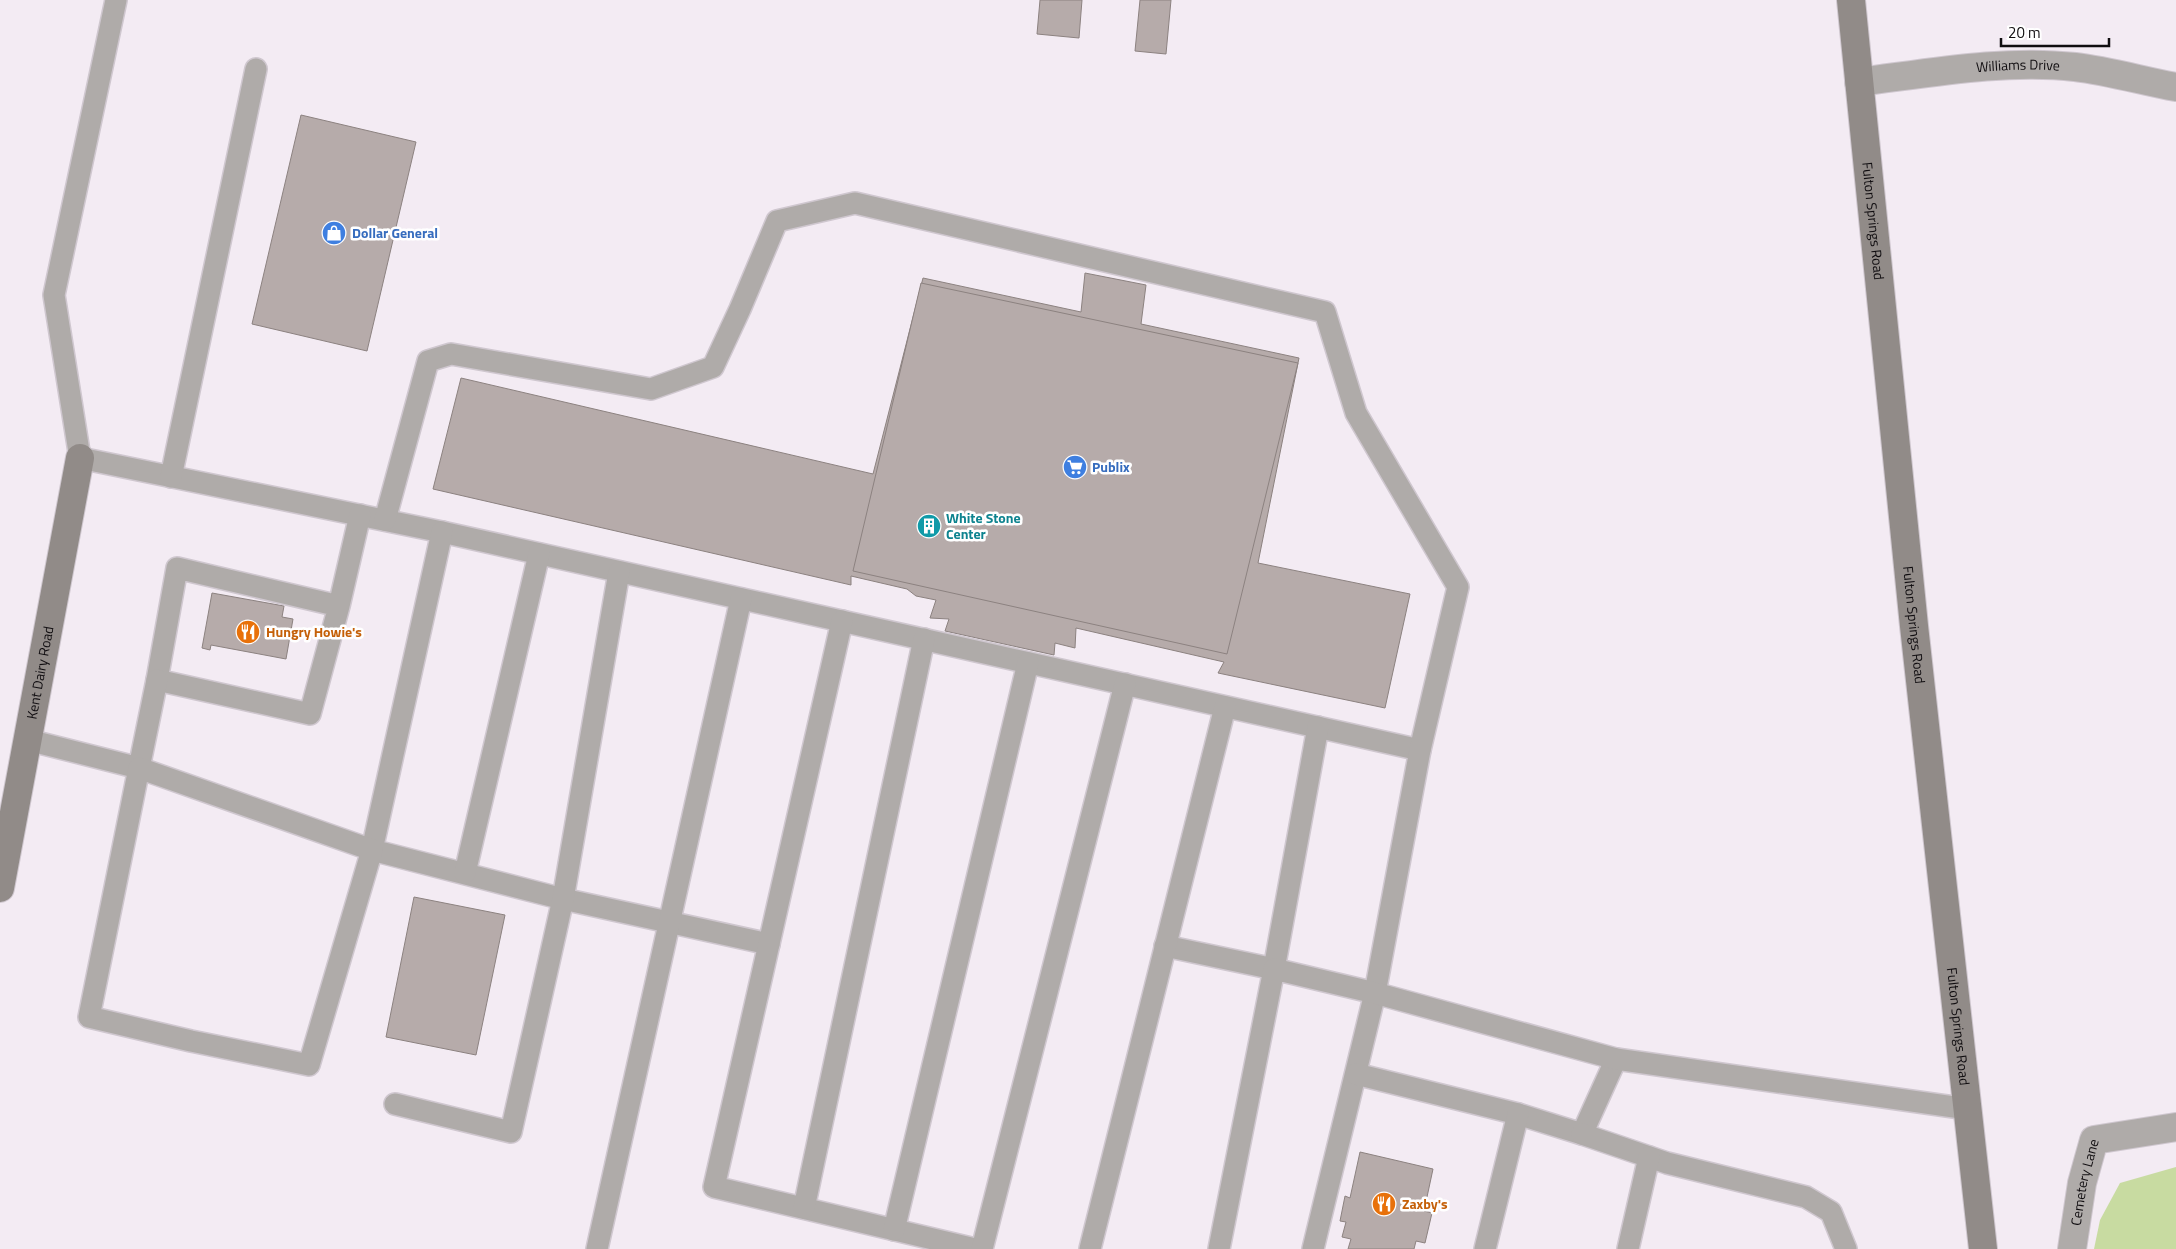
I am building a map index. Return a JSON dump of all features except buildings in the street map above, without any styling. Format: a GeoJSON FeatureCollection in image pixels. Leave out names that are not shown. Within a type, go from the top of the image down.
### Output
{"type":"FeatureCollection","features":[{"type":"Feature","properties":{"kind":"street","name":"Fulton Springs Road"},"geometry":{"type":"LineString","coordinates":[[1851,0],[1914,626],[1982,1249]]}},
{"type":"Feature","properties":{"kind":"street","name":"Williams Drive"},"geometry":{"type":"LineString","coordinates":[[1859,82],[1952,70],[2019,65],[2076,67],[2176,87]]}},
{"type":"Feature","properties":{"kind":"street","name":"Kent Dairy Road"},"geometry":{"type":"LineString","coordinates":[[0,888],[80,458]]}},
{"type":"Feature","properties":{"kind":"street","name":"Cemetery Lane"},"geometry":{"type":"LineString","coordinates":[[2072,1249],[2082,1183],[2094,1140],[2176,1127]]}},
{"type":"Feature","properties":{"kind":"lane"},"geometry":{"type":"LineString","coordinates":[[116,0],[54,295],[80,458],[442,532],[1420,750]]}},
{"type":"Feature","properties":{"kind":"lane"},"geometry":{"type":"LineString","coordinates":[[171,477],[256,69]]}},
{"type":"Feature","properties":{"kind":"lane"},"geometry":{"type":"LineString","coordinates":[[385,520],[428,361],[451,354],[651,389],[713,367],[777,221],[855,203],[1325,312],[1356,413],[1458,587],[1420,750],[1375,992],[1313,1249]]}},
{"type":"Feature","properties":{"kind":"lane"},"geometry":{"type":"LineString","coordinates":[[157,680],[310,714],[339,606],[360,515]]}},
{"type":"Feature","properties":{"kind":"lane"},"geometry":{"type":"LineString","coordinates":[[339,606],[177,568],[157,680],[89,1017],[191,1041],[310,1065],[372,850],[442,532]]}},
{"type":"Feature","properties":{"kind":"lane"},"geometry":{"type":"LineString","coordinates":[[465,873],[540,554]]}},
{"type":"Feature","properties":{"kind":"lane"},"geometry":{"type":"LineString","coordinates":[[395,1104],[510,1132],[563,899],[619,572]]}},
{"type":"Feature","properties":{"kind":"lane"},"geometry":{"type":"LineString","coordinates":[[597,1249],[742,599]]}},
{"type":"Feature","properties":{"kind":"lane"},"geometry":{"type":"LineString","coordinates":[[842,621],[714,1187],[975,1249]]}},
{"type":"Feature","properties":{"kind":"lane"},"geometry":{"type":"LineString","coordinates":[[804,1208],[924,639]]}},
{"type":"Feature","properties":{"kind":"lane"},"geometry":{"type":"LineString","coordinates":[[894,1230],[1028,663]]}},
{"type":"Feature","properties":{"kind":"lane"},"geometry":{"type":"LineString","coordinates":[[982,1249],[1125,684]]}},
{"type":"Feature","properties":{"kind":"lane"},"geometry":{"type":"LineString","coordinates":[[1090,1249],[1225,707]]}},
{"type":"Feature","properties":{"kind":"lane"},"geometry":{"type":"LineString","coordinates":[[1218,1249],[1274,969],[1318,727]]}},
{"type":"Feature","properties":{"kind":"lane"},"geometry":{"type":"LineString","coordinates":[[28,740],[139,768],[372,850],[563,899],[769,944]]}},
{"type":"Feature","properties":{"kind":"lane"},"geometry":{"type":"LineString","coordinates":[[1166,946],[1375,992],[1616,1058],[1968,1109]]}},
{"type":"Feature","properties":{"kind":"lane"},"geometry":{"type":"LineString","coordinates":[[1582,1134],[1616,1058]]}},
{"type":"Feature","properties":{"kind":"lane"},"geometry":{"type":"LineString","coordinates":[[1356,1074],[1518,1114],[1667,1163],[1806,1197],[1831,1212],[1846,1249]]}},
{"type":"Feature","properties":{"kind":"lane"},"geometry":{"type":"LineString","coordinates":[[1485,1249],[1518,1114]]}},
{"type":"Feature","properties":{"kind":"lane"},"geometry":{"type":"LineString","coordinates":[[1628,1249],[1649,1157]]}},
{"type":"Feature","properties":{"kind":"green space"},"geometry":{"type":"Polygon","coordinates":[[[2176,1167],[2176,1249],[2094,1249],[2100,1220],[2120,1183],[2176,1167]]]}},
{"type":"Feature","properties":{"kind":"place","name":"Dollar General"},"geometry":{"type":"Point","coordinates":[334,233]}},
{"type":"Feature","properties":{"kind":"place","name":"Publix"},"geometry":{"type":"Point","coordinates":[1075,467]}},
{"type":"Feature","properties":{"kind":"place","name":"White Stone Center"},"geometry":{"type":"Point","coordinates":[929,526]}},
{"type":"Feature","properties":{"kind":"place","name":"Hungry Howie's"},"geometry":{"type":"Point","coordinates":[248,632]}},
{"type":"Feature","properties":{"kind":"place","name":"Zaxby's"},"geometry":{"type":"Point","coordinates":[1384,1204]}}]}
